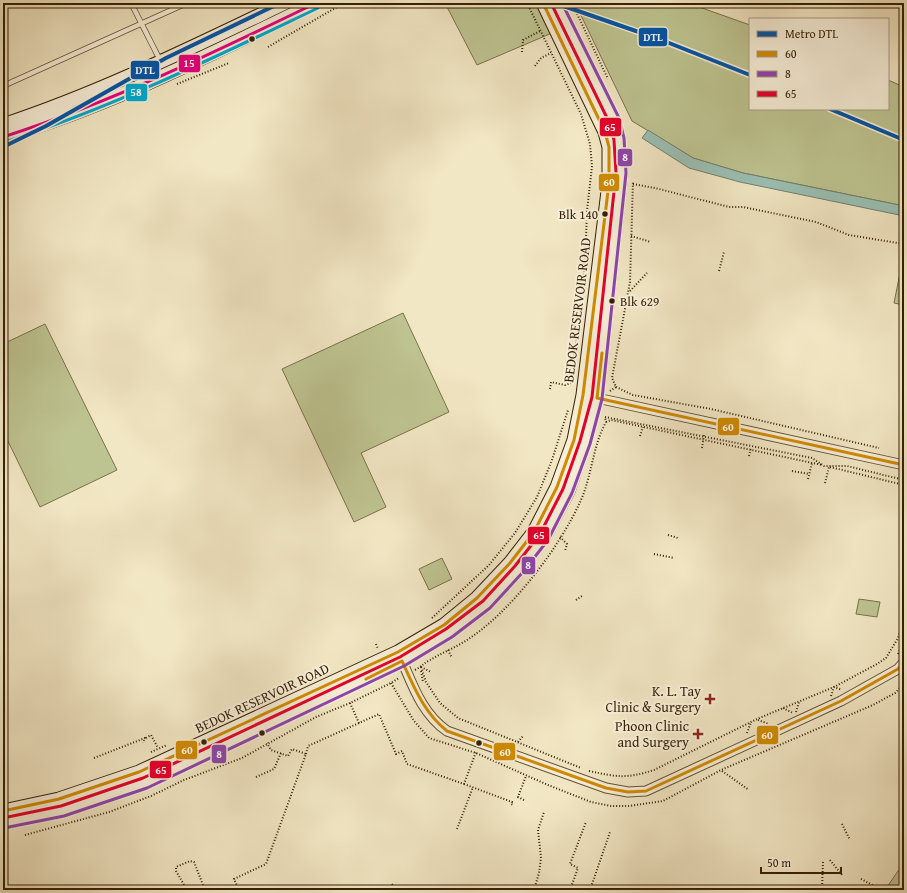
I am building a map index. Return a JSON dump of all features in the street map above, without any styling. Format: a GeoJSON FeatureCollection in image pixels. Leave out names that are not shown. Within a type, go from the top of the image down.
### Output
{"type":"FeatureCollection","features":[{"type":"Feature","properties":{"kind":"main road"},"geometry":{"type":"LineString","coordinates":[[3,125],[38,114],[161,62],[285,3]]}},
{"type":"Feature","properties":{"kind":"main road"},"geometry":{"type":"LineString","coordinates":[[3,137],[49,124],[93,106],[168,73],[316,3]]}},
{"type":"Feature","properties":{"kind":"main road","name":"BEDOK RESERVOIR ROAD"},"geometry":{"type":"LineString","coordinates":[[400,657],[477,598],[510,563],[534,532],[557,486],[572,447],[583,395],[609,183],[609,147],[605,132],[542,3]]}},
{"type":"Feature","properties":{"kind":"main road","name":"BEDOK RESERVOIR ROAD"},"geometry":{"type":"LineString","coordinates":[[3,823],[62,811],[142,778],[449,633],[486,605],[519,569],[544,537],[568,491],[585,442],[597,398],[621,173],[620,150],[614,120],[556,3]]}},
{"type":"Feature","properties":{"kind":"main road","name":"BEDOK RESERVOIR ROAD"},"geometry":{"type":"LineString","coordinates":[[3,812],[142,778]]}},
{"type":"Feature","properties":{"kind":"street","name":"BEDOK RESERVOIR ROAD"},"geometry":{"type":"LineString","coordinates":[[583,395],[904,465]]}},
{"type":"Feature","properties":{"kind":"street"},"geometry":{"type":"LineString","coordinates":[[400,657],[422,705],[437,724],[447,731],[606,788],[628,792],[646,792],[841,701],[898,669],[904,662]]}},
{"type":"Feature","properties":{"kind":"lane"},"geometry":{"type":"LineString","coordinates":[[131,3],[161,62]]}},
{"type":"Feature","properties":{"kind":"lane"},"geometry":{"type":"LineString","coordinates":[[3,86],[187,3]]}},
{"type":"Feature","properties":{"kind":"path"},"geometry":{"type":"LineString","coordinates":[[268,47],[344,3]]}},
{"type":"Feature","properties":{"kind":"path"},"geometry":{"type":"LineString","coordinates":[[527,3],[581,114],[590,144],[592,166],[587,211],[585,265],[574,361]]}},
{"type":"Feature","properties":{"kind":"path"},"geometry":{"type":"LineString","coordinates":[[572,3],[574,8]]}},
{"type":"Feature","properties":{"kind":"path"},"geometry":{"type":"LineString","coordinates":[[522,52],[523,40],[540,31]]}},
{"type":"Feature","properties":{"kind":"path"},"geometry":{"type":"LineString","coordinates":[[535,66],[541,58],[551,53]]}},
{"type":"Feature","properties":{"kind":"path"},"geometry":{"type":"LineString","coordinates":[[177,84],[229,63]]}},
{"type":"Feature","properties":{"kind":"path"},"geometry":{"type":"LineString","coordinates":[[881,449],[710,409],[633,395],[616,387],[612,378],[629,292],[633,184],[729,207],[743,207],[816,222],[849,235],[904,244]]}},
{"type":"Feature","properties":{"kind":"path"},"geometry":{"type":"LineString","coordinates":[[631,236],[651,242]]}},
{"type":"Feature","properties":{"kind":"path"},"geometry":{"type":"LineString","coordinates":[[719,271],[724,252]]}},
{"type":"Feature","properties":{"kind":"path"},"geometry":{"type":"LineString","coordinates":[[629,292],[647,273]]}},
{"type":"Feature","properties":{"kind":"path"},"geometry":{"type":"LineString","coordinates":[[550,389],[551,382],[565,385],[571,383],[573,375]]}},
{"type":"Feature","properties":{"kind":"path"},"geometry":{"type":"LineString","coordinates":[[610,391],[616,387]]}},
{"type":"Feature","properties":{"kind":"path"},"geometry":{"type":"LineString","coordinates":[[428,621],[489,565],[515,533],[537,497],[552,460],[565,415],[570,409]]}},
{"type":"Feature","properties":{"kind":"path"},"geometry":{"type":"LineString","coordinates":[[604,417],[644,423],[751,445],[812,458],[824,466],[847,466],[904,480]]}},
{"type":"Feature","properties":{"kind":"path"},"geometry":{"type":"LineString","coordinates":[[606,422],[612,420],[812,462],[904,485]]}},
{"type":"Feature","properties":{"kind":"path"},"geometry":{"type":"LineString","coordinates":[[640,436],[644,423]]}},
{"type":"Feature","properties":{"kind":"path"},"geometry":{"type":"LineString","coordinates":[[702,448],[704,436]]}},
{"type":"Feature","properties":{"kind":"path"},"geometry":{"type":"LineString","coordinates":[[749,456],[751,445]]}},
{"type":"Feature","properties":{"kind":"path"},"geometry":{"type":"LineString","coordinates":[[808,479],[812,462]]}},
{"type":"Feature","properties":{"kind":"path"},"geometry":{"type":"LineString","coordinates":[[825,483],[829,467]]}},
{"type":"Feature","properties":{"kind":"path"},"geometry":{"type":"LineString","coordinates":[[792,471],[809,474]]}},
{"type":"Feature","properties":{"kind":"path"},"geometry":{"type":"LineString","coordinates":[[668,535],[678,538]]}},
{"type":"Feature","properties":{"kind":"path"},"geometry":{"type":"LineString","coordinates":[[560,537],[567,544],[565,551]]}},
{"type":"Feature","properties":{"kind":"path"},"geometry":{"type":"LineString","coordinates":[[654,554],[674,558]]}},
{"type":"Feature","properties":{"kind":"path"},"geometry":{"type":"LineString","coordinates":[[576,600],[582,596]]}},
{"type":"Feature","properties":{"kind":"path"},"geometry":{"type":"LineString","coordinates":[[588,770],[618,777],[639,775],[708,744],[757,719],[834,687],[886,658],[894,646],[903,626],[904,597]]}},
{"type":"Feature","properties":{"kind":"path"},"geometry":{"type":"LineString","coordinates":[[894,659],[899,653],[904,641]]}},
{"type":"Feature","properties":{"kind":"path"},"geometry":{"type":"LineString","coordinates":[[376,644],[378,648]]}},
{"type":"Feature","properties":{"kind":"path"},"geometry":{"type":"LineString","coordinates":[[448,650],[452,658]]}},
{"type":"Feature","properties":{"kind":"path"},"geometry":{"type":"LineString","coordinates":[[421,668],[431,672]]}},
{"type":"Feature","properties":{"kind":"path"},"geometry":{"type":"LineString","coordinates":[[421,668],[424,687]]}},
{"type":"Feature","properties":{"kind":"path"},"geometry":{"type":"LineString","coordinates":[[421,668],[426,682],[440,703],[458,718],[582,768]]}},
{"type":"Feature","properties":{"kind":"path"},"geometry":{"type":"LineString","coordinates":[[25,835],[110,812],[242,758],[316,717],[350,703],[391,683],[393,680]]}},
{"type":"Feature","properties":{"kind":"path"},"geometry":{"type":"LineString","coordinates":[[834,687],[843,690],[842,682]]}},
{"type":"Feature","properties":{"kind":"path"},"geometry":{"type":"LineString","coordinates":[[830,697],[834,687]]}},
{"type":"Feature","properties":{"kind":"path"},"geometry":{"type":"LineString","coordinates":[[795,714],[799,702]]}},
{"type":"Feature","properties":{"kind":"path"},"geometry":{"type":"LineString","coordinates":[[350,703],[359,723]]}},
{"type":"Feature","properties":{"kind":"path"},"geometry":{"type":"LineString","coordinates":[[783,708],[795,714]]}},
{"type":"Feature","properties":{"kind":"path"},"geometry":{"type":"LineString","coordinates":[[789,716],[802,710]]}},
{"type":"Feature","properties":{"kind":"path"},"geometry":{"type":"LineString","coordinates":[[239,890],[234,879],[266,864],[308,746],[379,714],[396,754],[402,751],[407,764],[512,802],[511,804],[513,805]]}},
{"type":"Feature","properties":{"kind":"path"},"geometry":{"type":"LineString","coordinates":[[757,719],[770,724],[776,721]]}},
{"type":"Feature","properties":{"kind":"path"},"geometry":{"type":"LineString","coordinates":[[742,736],[748,732],[750,723]]}},
{"type":"Feature","properties":{"kind":"path"},"geometry":{"type":"LineString","coordinates":[[94,758],[151,735],[158,748]]}},
{"type":"Feature","properties":{"kind":"path"},"geometry":{"type":"LineString","coordinates":[[518,742],[523,736]]}},
{"type":"Feature","properties":{"kind":"path"},"geometry":{"type":"LineString","coordinates":[[142,743],[145,738]]}},
{"type":"Feature","properties":{"kind":"path"},"geometry":{"type":"LineString","coordinates":[[267,743],[272,750],[288,756],[292,749],[306,754]]}},
{"type":"Feature","properties":{"kind":"path"},"geometry":{"type":"LineString","coordinates":[[464,784],[479,743]]}},
{"type":"Feature","properties":{"kind":"path"},"geometry":{"type":"LineString","coordinates":[[256,777],[274,769],[280,753]]}},
{"type":"Feature","properties":{"kind":"path"},"geometry":{"type":"LineString","coordinates":[[721,770],[749,790]]}},
{"type":"Feature","properties":{"kind":"path"},"geometry":{"type":"LineString","coordinates":[[524,800],[518,797],[526,776]]}},
{"type":"Feature","properties":{"kind":"path"},"geometry":{"type":"LineString","coordinates":[[458,829],[473,787]]}},
{"type":"Feature","properties":{"kind":"path"},"geometry":{"type":"LineString","coordinates":[[534,890],[539,873],[540,858],[538,830],[544,812]]}},
{"type":"Feature","properties":{"kind":"path"},"geometry":{"type":"LineString","coordinates":[[570,890],[578,868],[570,864],[586,822]]}},
{"type":"Feature","properties":{"kind":"path"},"geometry":{"type":"LineString","coordinates":[[842,824],[850,840]]}},
{"type":"Feature","properties":{"kind":"path"},"geometry":{"type":"LineString","coordinates":[[590,890],[610,832]]}},
{"type":"Feature","properties":{"kind":"path"},"geometry":{"type":"LineString","coordinates":[[822,860],[822,890]]}},
{"type":"Feature","properties":{"kind":"path"},"geometry":{"type":"LineString","coordinates":[[830,860],[842,874]]}},
{"type":"Feature","properties":{"kind":"path"},"geometry":{"type":"LineString","coordinates":[[187,890],[176,871],[176,868],[190,861],[194,862],[205,890]]}},
{"type":"Feature","properties":{"kind":"path"},"geometry":{"type":"LineString","coordinates":[[861,880],[882,890]]}},
{"type":"Feature","properties":{"kind":"path"},"geometry":{"type":"LineString","coordinates":[[392,884],[396,890]]}},
{"type":"Feature","properties":{"kind":"path"},"geometry":{"type":"LineString","coordinates":[[901,890],[904,884]]}},
{"type":"Feature","properties":{"kind":"green space"},"geometry":{"type":"Polygon","coordinates":[[[445,3],[537,3],[552,33],[477,65],[445,3]]]}},
{"type":"Feature","properties":{"kind":"green space"},"geometry":{"type":"Polygon","coordinates":[[[575,3],[688,3],[749,25],[749,110],[889,110],[889,80],[904,87],[904,206],[743,173],[693,158],[632,121],[575,3]]]}},
{"type":"Feature","properties":{"kind":"green space"},"geometry":{"type":"Polygon","coordinates":[[[904,258],[904,305],[894,303],[904,258]]]}},
{"type":"Feature","properties":{"kind":"green space"},"geometry":{"type":"Polygon","coordinates":[[[403,313],[449,412],[361,453],[386,507],[354,522],[282,369],[403,313]]]}},
{"type":"Feature","properties":{"kind":"green space"},"geometry":{"type":"Polygon","coordinates":[[[45,324],[117,470],[40,507],[3,431],[3,344],[45,324]]]}},
{"type":"Feature","properties":{"kind":"green space"},"geometry":{"type":"Polygon","coordinates":[[[442,558],[452,579],[429,590],[419,569],[442,558]]]}},
{"type":"Feature","properties":{"kind":"green space"},"geometry":{"type":"Polygon","coordinates":[[[859,599],[880,602],[877,617],[856,614],[859,599]]]}},
{"type":"Feature","properties":{"kind":"green space"},"geometry":{"type":"Polygon","coordinates":[[[904,866],[904,890],[885,890],[898,871],[904,866]]]}},
{"type":"Feature","properties":{"kind":"water"},"geometry":{"type":"Polygon","coordinates":[[[648,130],[693,158],[743,173],[904,206],[904,216],[740,182],[689,168],[642,138],[648,130]]]}},
{"type":"Feature","properties":{"kind":"metro line","name":"DTL"},"geometry":{"type":"LineString","coordinates":[[3,147],[46,126],[166,58],[274,6],[291,3]]}},
{"type":"Feature","properties":{"kind":"metro line","name":"DTL"},"geometry":{"type":"LineString","coordinates":[[555,3],[659,39],[749,75]]}},
{"type":"Feature","properties":{"kind":"metro line","name":"DTL"},"geometry":{"type":"LineString","coordinates":[[832,110],[904,140]]}},
{"type":"Feature","properties":{"kind":"transit line","name":"15"},"geometry":{"type":"LineString","coordinates":[[3,137],[44,123],[162,76],[316,3]]}},
{"type":"Feature","properties":{"kind":"transit line","name":"60"},"geometry":{"type":"LineString","coordinates":[[3,811],[59,799],[139,772],[398,652],[444,625],[477,598],[510,563],[534,532],[557,487],[574,440],[583,395],[609,183],[609,147],[605,132],[543,3]]}},
{"type":"Feature","properties":{"kind":"transit line","name":"8"},"geometry":{"type":"LineString","coordinates":[[4,828],[64,816],[147,788],[404,666],[452,637],[490,608],[523,572],[548,540],[572,493],[590,444],[602,399],[626,173],[624,138],[619,118],[562,3]]}},
{"type":"Feature","properties":{"kind":"transit line","name":"65"},"geometry":{"type":"LineString","coordinates":[[3,818],[61,806],[143,778],[400,657],[446,629],[483,601],[515,566],[540,534],[563,489],[580,441],[592,397],[616,173],[614,140],[609,122],[552,5]]}},
{"type":"Feature","properties":{"kind":"transit line","name":"58"},"geometry":{"type":"LineString","coordinates":[[5,142],[46,128],[125,97],[202,63],[318,8]]}},
{"type":"Feature","properties":{"kind":"transit line","name":"60"},"geometry":{"type":"LineString","coordinates":[[602,353],[597,398],[904,465]]}},
{"type":"Feature","properties":{"kind":"transit line","name":"60"},"geometry":{"type":"LineString","coordinates":[[366,679],[402,661],[420,699],[432,716],[447,731],[606,788],[628,792],[646,791],[841,701],[898,669],[904,662]]}},
{"type":"Feature","properties":{"kind":"place","name":"Blk 140"},"geometry":{"type":"Point","coordinates":[605,214]}},
{"type":"Feature","properties":{"kind":"place","name":"Blk 629"},"geometry":{"type":"Point","coordinates":[612,301]}},
{"type":"Feature","properties":{"kind":"place","name":"K. L. Tay Clinic & Surgery"},"geometry":{"type":"Point","coordinates":[710,699]}},
{"type":"Feature","properties":{"kind":"place","name":"Phoon Clinic and Surgery"},"geometry":{"type":"Point","coordinates":[698,734]}}]}
